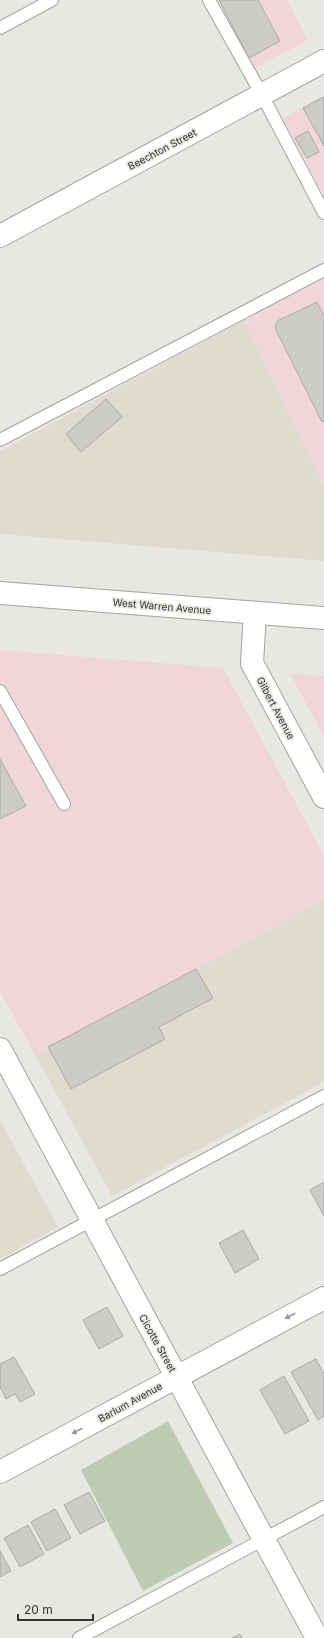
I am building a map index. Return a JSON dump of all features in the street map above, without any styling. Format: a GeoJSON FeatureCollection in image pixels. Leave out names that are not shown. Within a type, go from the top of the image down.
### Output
{"type":"FeatureCollection","features":[{"type":"Feature","properties":{"kind":"street","name":"Beechton Street"},"geometry":{"type":"LineString","coordinates":[[0,236],[324,61]]}},
{"type":"Feature","properties":{"kind":"street","name":"West Warren Avenue"},"geometry":{"type":"LineString","coordinates":[[0,593],[324,618]]}},
{"type":"Feature","properties":{"kind":"street","name":"Gilbert Avenue"},"geometry":{"type":"LineString","coordinates":[[255,613],[252,663],[324,797]]}},
{"type":"Feature","properties":{"kind":"street","name":"Cicotte Street"},"geometry":{"type":"LineString","coordinates":[[0,1049],[317,1638]]}},
{"type":"Feature","properties":{"kind":"street","name":"Barlum Avenue"},"geometry":{"type":"LineString","coordinates":[[0,1472],[324,1298]]}},
{"type":"Feature","properties":{"kind":"lane"},"geometry":{"type":"LineString","coordinates":[[0,28],[52,0]]}},
{"type":"Feature","properties":{"kind":"lane"},"geometry":{"type":"LineString","coordinates":[[209,0],[262,95],[324,213]]}},
{"type":"Feature","properties":{"kind":"lane"},"geometry":{"type":"LineString","coordinates":[[0,440],[324,270]]}},
{"type":"Feature","properties":{"kind":"lane"},"geometry":{"type":"LineString","coordinates":[[0,692],[64,804]]}},
{"type":"Feature","properties":{"kind":"lane"},"geometry":{"type":"LineString","coordinates":[[0,1269],[324,1096]]}},
{"type":"Feature","properties":{"kind":"lane"},"geometry":{"type":"LineString","coordinates":[[79,1638],[324,1507]]}},
{"type":"Feature","properties":{"kind":"shaded area"},"geometry":{"type":"Polygon","coordinates":[[[218,0],[287,0],[308,40],[255,68],[218,0]]]}},
{"type":"Feature","properties":{"kind":"shaded area"},"geometry":{"type":"Polygon","coordinates":[[[324,95],[324,196],[283,118],[324,95]]]}},
{"type":"Feature","properties":{"kind":"shaded area"},"geometry":{"type":"Polygon","coordinates":[[[324,279],[324,486],[244,320],[324,279]]]}},
{"type":"Feature","properties":{"kind":"shaded area"},"geometry":{"type":"Polygon","coordinates":[[[244,320],[324,486],[324,561],[0,534],[0,451],[244,320]]]}},
{"type":"Feature","properties":{"kind":"shaded area"},"geometry":{"type":"Polygon","coordinates":[[[0,650],[223,668],[324,856],[324,900],[36,1056],[0,992],[0,650]]]}},
{"type":"Feature","properties":{"kind":"shaded area"},"geometry":{"type":"Polygon","coordinates":[[[290,673],[324,676],[324,737],[290,673]]]}},
{"type":"Feature","properties":{"kind":"shaded area"},"geometry":{"type":"Polygon","coordinates":[[[324,900],[324,1082],[112,1196],[36,1056],[324,900]]]}},
{"type":"Feature","properties":{"kind":"shaded area"},"geometry":{"type":"Polygon","coordinates":[[[0,1120],[58,1227],[0,1259],[0,1120]]]}},
{"type":"Feature","properties":{"kind":"green space"},"geometry":{"type":"Polygon","coordinates":[[[168,1421],[233,1543],[143,1591],[81,1470],[168,1421]]]}},
{"type":"Feature","properties":{"kind":"building"},"geometry":{"type":"Polygon","coordinates":[[[219,0],[258,0],[280,41],[249,58],[219,0]]]}},
{"type":"Feature","properties":{"kind":"building"},"geometry":{"type":"Polygon","coordinates":[[[324,97],[324,146],[303,108],[324,97]]]}},
{"type":"Feature","properties":{"kind":"building"},"geometry":{"type":"Polygon","coordinates":[[[308,131],[319,152],[307,158],[295,138],[308,131]]]}},
{"type":"Feature","properties":{"kind":"building"},"geometry":{"type":"Polygon","coordinates":[[[317,302],[324,316],[324,421],[322,422],[275,328],[277,321],[317,302]]]}},
{"type":"Feature","properties":{"kind":"building"},"geometry":{"type":"Polygon","coordinates":[[[106,399],[122,417],[81,452],[66,434],[106,399]]]}},
{"type":"Feature","properties":{"kind":"building"},"geometry":{"type":"Polygon","coordinates":[[[0,759],[26,806],[0,819],[0,759]]]}},
{"type":"Feature","properties":{"kind":"building"},"geometry":{"type":"Polygon","coordinates":[[[196,969],[213,998],[159,1027],[165,1039],[71,1089],[48,1047],[196,969]]]}},
{"type":"Feature","properties":{"kind":"building"},"geometry":{"type":"Polygon","coordinates":[[[324,1182],[324,1216],[310,1190],[324,1182]]]}},
{"type":"Feature","properties":{"kind":"building"},"geometry":{"type":"Polygon","coordinates":[[[243,1230],[259,1259],[235,1273],[219,1243],[243,1230]]]}},
{"type":"Feature","properties":{"kind":"building"},"geometry":{"type":"Polygon","coordinates":[[[107,1307],[123,1336],[99,1349],[83,1320],[107,1307]]]}},
{"type":"Feature","properties":{"kind":"building"},"geometry":{"type":"Polygon","coordinates":[[[14,1357],[35,1394],[20,1402],[15,1394],[6,1399],[0,1387],[0,1364],[14,1357]]]}},
{"type":"Feature","properties":{"kind":"building"},"geometry":{"type":"Polygon","coordinates":[[[316,1359],[324,1374],[324,1416],[318,1420],[291,1372],[316,1359]]]}},
{"type":"Feature","properties":{"kind":"building"},"geometry":{"type":"Polygon","coordinates":[[[284,1376],[309,1421],[285,1434],[260,1390],[284,1376]]]}},
{"type":"Feature","properties":{"kind":"building"},"geometry":{"type":"Polygon","coordinates":[[[89,1492],[105,1521],[80,1534],[64,1505],[89,1492]]]}},
{"type":"Feature","properties":{"kind":"building"},"geometry":{"type":"Polygon","coordinates":[[[55,1509],[71,1538],[47,1551],[31,1522],[55,1509]]]}},
{"type":"Feature","properties":{"kind":"building"},"geometry":{"type":"Polygon","coordinates":[[[28,1525],[44,1554],[20,1567],[4,1538],[28,1525]]]}},
{"type":"Feature","properties":{"kind":"building"},"geometry":{"type":"Polygon","coordinates":[[[0,1551],[11,1571],[0,1577],[0,1551]]]}},
{"type":"Feature","properties":{"kind":"building"},"geometry":{"type":"Polygon","coordinates":[[[240,1634],[242,1638],[232,1638],[240,1634]]]}}]}
